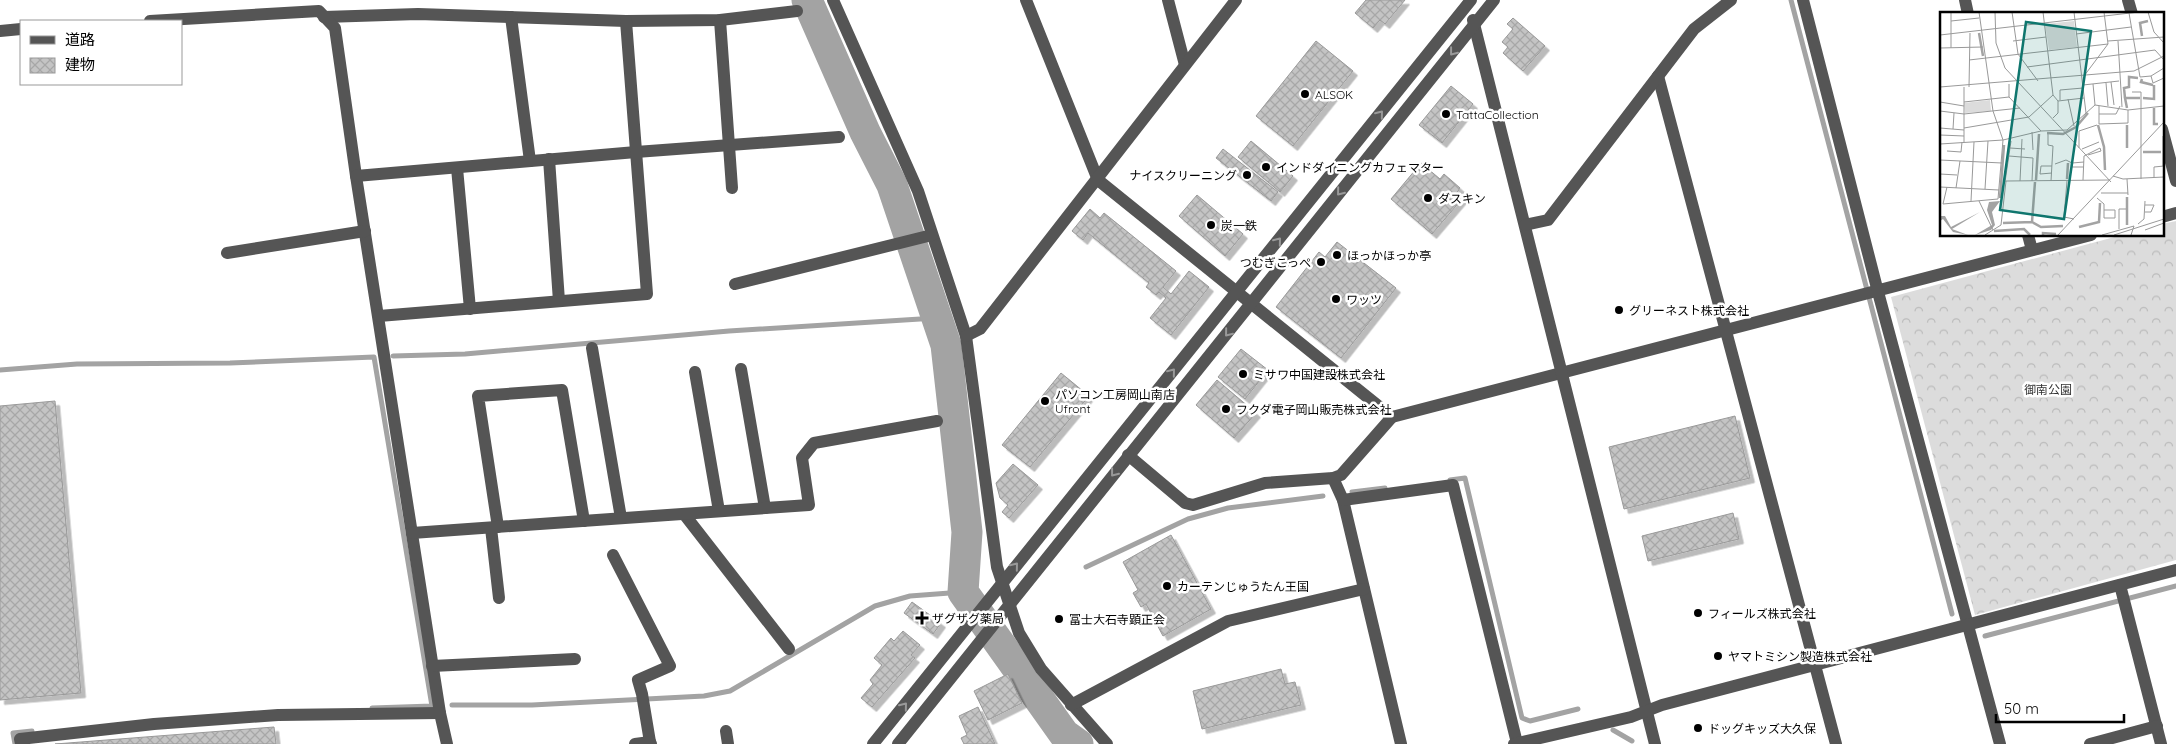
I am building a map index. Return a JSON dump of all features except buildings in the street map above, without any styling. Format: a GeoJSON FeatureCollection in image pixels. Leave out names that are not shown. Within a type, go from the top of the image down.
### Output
{"type":"FeatureCollection","features":[{"type":"Feature","properties":{"kind":"street"},"geometry":{"type":"LineString","coordinates":[[833,0],[918,191],[927,236],[966,336],[997,567],[1019,633],[1041,669],[1107,744]]}},
{"type":"Feature","properties":{"kind":"street"},"geometry":{"type":"LineString","coordinates":[[1026,0],[1098,180],[1250,305],[1392,418]]}},
{"type":"Feature","properties":{"kind":"street"},"geometry":{"type":"LineString","coordinates":[[1168,0],[1185,65]]}},
{"type":"Feature","properties":{"kind":"street"},"geometry":{"type":"LineString","coordinates":[[966,336],[980,330],[1236,0]]}},
{"type":"Feature","properties":{"kind":"street"},"geometry":{"type":"LineString","coordinates":[[898,744],[1494,0]]}},
{"type":"Feature","properties":{"kind":"street"},"geometry":{"type":"LineString","coordinates":[[1525,225],[1548,220],[1694,29],[1731,0]]}},
{"type":"Feature","properties":{"kind":"street"},"geometry":{"type":"LineString","coordinates":[[1803,0],[1872,293],[2000,744]]}},
{"type":"Feature","properties":{"kind":"street"},"geometry":{"type":"LineString","coordinates":[[1470,1],[1474,24],[1646,712],[1658,742]]}},
{"type":"Feature","properties":{"kind":"street"},"geometry":{"type":"LineString","coordinates":[[873,744],[1470,1]]}},
{"type":"Feature","properties":{"kind":"street"},"geometry":{"type":"LineString","coordinates":[[167,20],[319,11],[335,28],[432,666],[447,744]]}},
{"type":"Feature","properties":{"kind":"street"},"geometry":{"type":"LineString","coordinates":[[324,16],[418,14],[626,21],[720,20],[797,11]]}},
{"type":"Feature","properties":{"kind":"street"},"geometry":{"type":"LineString","coordinates":[[511,17],[530,161]]}},
{"type":"Feature","properties":{"kind":"street"},"geometry":{"type":"LineString","coordinates":[[720,20],[732,188]]}},
{"type":"Feature","properties":{"kind":"street"},"geometry":{"type":"LineString","coordinates":[[379,316],[647,294],[626,21]]}},
{"type":"Feature","properties":{"kind":"street"},"geometry":{"type":"LineString","coordinates":[[0,30],[20,29]]}},
{"type":"Feature","properties":{"kind":"street"},"geometry":{"type":"LineString","coordinates":[[1658,76],[1836,744]]}},
{"type":"Feature","properties":{"kind":"street"},"geometry":{"type":"LineString","coordinates":[[356,176],[839,136]]}},
{"type":"Feature","properties":{"kind":"street"},"geometry":{"type":"LineString","coordinates":[[2164,136],[2176,181]]}},
{"type":"Feature","properties":{"kind":"street"},"geometry":{"type":"LineString","coordinates":[[549,159],[559,302]]}},
{"type":"Feature","properties":{"kind":"street"},"geometry":{"type":"LineString","coordinates":[[457,168],[470,309]]}},
{"type":"Feature","properties":{"kind":"street"},"geometry":{"type":"LineString","coordinates":[[228,253],[365,231]]}},
{"type":"Feature","properties":{"kind":"street"},"geometry":{"type":"LineString","coordinates":[[735,284],[927,236]]}},
{"type":"Feature","properties":{"kind":"street"},"geometry":{"type":"LineString","coordinates":[[2028,236],[2032,250]]}},
{"type":"Feature","properties":{"kind":"street"},"geometry":{"type":"LineString","coordinates":[[1128,455],[1185,503],[1193,505],[1265,483],[1333,478],[1341,474],[1392,418],[2087,236]]}},
{"type":"Feature","properties":{"kind":"street"},"geometry":{"type":"LineString","coordinates":[[592,348],[621,518]]}},
{"type":"Feature","properties":{"kind":"street"},"geometry":{"type":"LineString","coordinates":[[742,369],[765,508]]}},
{"type":"Feature","properties":{"kind":"street"},"geometry":{"type":"LineString","coordinates":[[696,372],[719,511]]}},
{"type":"Feature","properties":{"kind":"street"},"geometry":{"type":"LineString","coordinates":[[499,598],[495,527],[478,396],[562,390],[584,521]]}},
{"type":"Feature","properties":{"kind":"street"},"geometry":{"type":"LineString","coordinates":[[412,533],[809,505],[802,458],[814,443],[937,421]]}},
{"type":"Feature","properties":{"kind":"street"},"geometry":{"type":"LineString","coordinates":[[1333,478],[1343,500],[1401,744]]}},
{"type":"Feature","properties":{"kind":"street"},"geometry":{"type":"LineString","coordinates":[[1343,500],[1453,485],[1515,744],[1546,741],[1646,712],[1662,705],[1967,624],[2122,595],[2176,570]]}},
{"type":"Feature","properties":{"kind":"street"},"geometry":{"type":"LineString","coordinates":[[684,514],[789,649]]}},
{"type":"Feature","properties":{"kind":"street"},"geometry":{"type":"LineString","coordinates":[[613,555],[670,666],[638,680],[651,743],[635,744]]}},
{"type":"Feature","properties":{"kind":"street"},"geometry":{"type":"LineString","coordinates":[[1071,705],[1228,621],[1364,589]]}},
{"type":"Feature","properties":{"kind":"street"},"geometry":{"type":"LineString","coordinates":[[2122,595],[2161,744]]}},
{"type":"Feature","properties":{"kind":"street"},"geometry":{"type":"LineString","coordinates":[[432,666],[575,660]]}},
{"type":"Feature","properties":{"kind":"street"},"geometry":{"type":"LineString","coordinates":[[20,744],[20,739],[154,724],[278,715],[440,713]]}},
{"type":"Feature","properties":{"kind":"street"},"geometry":{"type":"LineString","coordinates":[[2090,744],[2157,726]]}},
{"type":"Feature","properties":{"kind":"green space","name":"御南公園"},"geometry":{"type":"Polygon","coordinates":[[[2176,221],[2176,560],[1975,615],[1891,297],[2118,236],[2164,236],[2164,224],[2176,221]]]}},
{"type":"Feature","properties":{"kind":"waterway"},"geometry":{"type":"LineString","coordinates":[[807,0],[865,132],[892,185],[946,345],[967,532],[963,592],[1064,734],[1078,744]]}},
{"type":"Feature","properties":{"kind":"waterway"},"geometry":{"type":"LineString","coordinates":[[1791,0],[1952,614]]}},
{"type":"Feature","properties":{"kind":"waterway"},"geometry":{"type":"LineString","coordinates":[[393,356],[465,354],[729,331],[936,318]]}},
{"type":"Feature","properties":{"kind":"waterway"},"geometry":{"type":"LineString","coordinates":[[0,370],[77,364],[230,363],[374,357],[432,706],[372,708]]}},
{"type":"Feature","properties":{"kind":"waterway"},"geometry":{"type":"LineString","coordinates":[[1450,480],[1465,478],[1522,718],[1530,721],[1578,709]]}},
{"type":"Feature","properties":{"kind":"waterway"},"geometry":{"type":"LineString","coordinates":[[1352,492],[1385,488]]}},
{"type":"Feature","properties":{"kind":"waterway"},"geometry":{"type":"LineString","coordinates":[[1086,567],[1188,519],[1228,508],[1323,496]]}},
{"type":"Feature","properties":{"kind":"waterway"},"geometry":{"type":"LineString","coordinates":[[1985,636],[2176,586]]}},
{"type":"Feature","properties":{"kind":"waterway"},"geometry":{"type":"LineString","coordinates":[[452,705],[532,705],[704,696],[730,691],[875,606],[910,596],[963,592]]}},
{"type":"Feature","properties":{"kind":"waterway"},"geometry":{"type":"LineString","coordinates":[[1613,730],[1632,741]]}},
{"type":"Feature","properties":{"kind":"waterway"},"geometry":{"type":"LineString","coordinates":[[15,744],[13,733],[32,731]]}},
{"type":"Feature","properties":{"kind":"place","name":"ALSOK"},"geometry":{"type":"Point","coordinates":[1305,94]}},
{"type":"Feature","properties":{"kind":"place","name":"TattaCollection"},"geometry":{"type":"Point","coordinates":[1446,114]}},
{"type":"Feature","properties":{"kind":"place","name":"インドダイニングカフェマター"},"geometry":{"type":"Point","coordinates":[1266,167]}},
{"type":"Feature","properties":{"kind":"place","name":"ナイスクリーニング"},"geometry":{"type":"Point","coordinates":[1247,175]}},
{"type":"Feature","properties":{"kind":"place","name":"ダスキン"},"geometry":{"type":"Point","coordinates":[1428,198]}},
{"type":"Feature","properties":{"kind":"place","name":"炭一鉄"},"geometry":{"type":"Point","coordinates":[1211,225]}},
{"type":"Feature","properties":{"kind":"place","name":"ほっかほっか亭"},"geometry":{"type":"Point","coordinates":[1337,255]}},
{"type":"Feature","properties":{"kind":"place","name":"つむぎこっぺ"},"geometry":{"type":"Point","coordinates":[1321,262]}},
{"type":"Feature","properties":{"kind":"place","name":"ワッツ"},"geometry":{"type":"Point","coordinates":[1336,299]}},
{"type":"Feature","properties":{"kind":"place","name":"グリーネスト株式会社"},"geometry":{"type":"Point","coordinates":[1619,310]}},
{"type":"Feature","properties":{"kind":"place","name":"ミサワ中国建設株式会社"},"geometry":{"type":"Point","coordinates":[1243,374]}},
{"type":"Feature","properties":{"kind":"place","name":"パソコン工房岡山南店 Ufront"},"geometry":{"type":"Point","coordinates":[1045,401]}},
{"type":"Feature","properties":{"kind":"place","name":"フクダ電子岡山販売株式会社"},"geometry":{"type":"Point","coordinates":[1226,409]}},
{"type":"Feature","properties":{"kind":"place","name":"カーテンじゅうたん王国"},"geometry":{"type":"Point","coordinates":[1167,586]}},
{"type":"Feature","properties":{"kind":"place","name":"フィールズ株式会社"},"geometry":{"type":"Point","coordinates":[1698,613]}},
{"type":"Feature","properties":{"kind":"place","name":"ザグザグ薬局"},"geometry":{"type":"Point","coordinates":[922,618]}},
{"type":"Feature","properties":{"kind":"place","name":"冨士大石寺顕正会"},"geometry":{"type":"Point","coordinates":[1059,619]}},
{"type":"Feature","properties":{"kind":"place","name":"ヤマトミシン製造株式会社"},"geometry":{"type":"Point","coordinates":[1718,656]}},
{"type":"Feature","properties":{"kind":"place","name":"ドッグキッズ大久保"},"geometry":{"type":"Point","coordinates":[1698,728]}}]}
